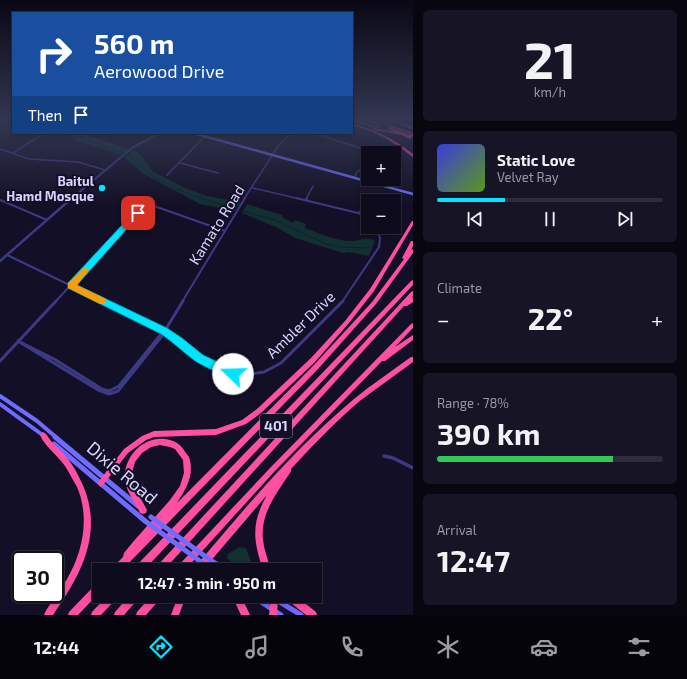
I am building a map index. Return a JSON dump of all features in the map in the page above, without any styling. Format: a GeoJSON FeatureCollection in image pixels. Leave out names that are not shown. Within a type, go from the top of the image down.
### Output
{"type":"FeatureCollection","features":[{"type":"Feature","properties":{"kind":"highway"},"geometry":{"type":"LineString","coordinates":[[103,481],[126,451],[144,438],[154,434],[202,434],[216,432],[244,422],[259,411],[313,360],[348,322],[372,290],[413,222]]}},
{"type":"Feature","properties":{"kind":"highway"},"geometry":{"type":"LineString","coordinates":[[395,274],[413,242]]}},
{"type":"Feature","properties":{"kind":"highway","name":"401"},"geometry":{"type":"LineString","coordinates":[[124,563],[316,367],[374,303],[413,250]]}},
{"type":"Feature","properties":{"kind":"highway","name":"401"},"geometry":{"type":"LineString","coordinates":[[145,563],[413,282]]}},
{"type":"Feature","properties":{"kind":"highway","name":"401"},"geometry":{"type":"LineString","coordinates":[[165,563],[413,293]]}},
{"type":"Feature","properties":{"kind":"highway"},"geometry":{"type":"LineString","coordinates":[[392,316],[413,299]]}},
{"type":"Feature","properties":{"kind":"highway","name":"401"},"geometry":{"type":"LineString","coordinates":[[186,563],[272,470],[413,325]]}},
{"type":"Feature","properties":{"kind":"highway"},"geometry":{"type":"LineString","coordinates":[[374,365],[413,337]]}},
{"type":"Feature","properties":{"kind":"highway"},"geometry":{"type":"LineString","coordinates":[[204,563],[304,450],[351,405],[413,359]]}},
{"type":"Feature","properties":{"kind":"highway"},"geometry":{"type":"LineString","coordinates":[[43,435],[72,470],[84,494],[88,514],[88,535],[82,560],[66,590],[48,615]]}},
{"type":"Feature","properties":{"kind":"highway"},"geometry":{"type":"LineString","coordinates":[[124,563],[134,545],[177,498],[186,484],[188,473],[186,459],[180,450],[173,444],[161,442],[147,445],[136,454],[130,464],[128,476],[129,484],[143,510]]}},
{"type":"Feature","properties":{"kind":"highway"},"geometry":{"type":"LineString","coordinates":[[264,563],[260,552],[257,530],[262,509],[304,450]]}},
{"type":"Feature","properties":{"kind":"highway"},"geometry":{"type":"LineString","coordinates":[[72,615],[92,595]]}},
{"type":"Feature","properties":{"kind":"highway"},"geometry":{"type":"LineString","coordinates":[[95,615],[106,603]]}},
{"type":"Feature","properties":{"kind":"highway"},"geometry":{"type":"LineString","coordinates":[[118,615],[129,603]]}},
{"type":"Feature","properties":{"kind":"highway"},"geometry":{"type":"LineString","coordinates":[[140,615],[151,603]]}},
{"type":"Feature","properties":{"kind":"highway"},"geometry":{"type":"LineString","coordinates":[[175,615],[179,603]]}},
{"type":"Feature","properties":{"kind":"highway"},"geometry":{"type":"LineString","coordinates":[[240,603],[246,615]]}},
{"type":"Feature","properties":{"kind":"highway"},"geometry":{"type":"LineString","coordinates":[[273,603],[276,614]]}},
{"type":"Feature","properties":{"kind":"highway"},"geometry":{"type":"LineString","coordinates":[[298,603],[313,615]]}},
{"type":"Feature","properties":{"kind":"main road"},"geometry":{"type":"LineString","coordinates":[[254,150],[413,194]]}},
{"type":"Feature","properties":{"kind":"main road","name":"Dixie Road"},"geometry":{"type":"LineString","coordinates":[[0,396],[37,421],[145,521],[205,563]]}},
{"type":"Feature","properties":{"kind":"main road","name":"Dixie Road"},"geometry":{"type":"LineString","coordinates":[[0,404],[143,510],[206,563]]}},
{"type":"Feature","properties":{"kind":"main road"},"geometry":{"type":"LineString","coordinates":[[261,603],[276,614]]}},
{"type":"Feature","properties":{"kind":"main road"},"geometry":{"type":"LineString","coordinates":[[282,603],[301,615]]}},
{"type":"Feature","properties":{"kind":"street"},"geometry":{"type":"LineString","coordinates":[[2,150],[29,159],[81,163],[105,170]]}},
{"type":"Feature","properties":{"kind":"street"},"geometry":{"type":"LineString","coordinates":[[13,153],[18,150]]}},
{"type":"Feature","properties":{"kind":"street"},"geometry":{"type":"LineString","coordinates":[[0,261],[131,150]]}},
{"type":"Feature","properties":{"kind":"street"},"geometry":{"type":"LineString","coordinates":[[168,175],[192,150]]}},
{"type":"Feature","properties":{"kind":"street","name":"Kamato Road"},"geometry":{"type":"LineString","coordinates":[[18,341],[20,344],[98,390],[110,394],[120,390],[157,343],[276,150]]}},
{"type":"Feature","properties":{"kind":"street"},"geometry":{"type":"LineString","coordinates":[[180,163],[218,173]]}},
{"type":"Feature","properties":{"kind":"street"},"geometry":{"type":"LineString","coordinates":[[354,178],[357,172],[361,169]]}},
{"type":"Feature","properties":{"kind":"street"},"geometry":{"type":"LineString","coordinates":[[306,200],[313,186]]}},
{"type":"Feature","properties":{"kind":"street"},"geometry":{"type":"LineString","coordinates":[[253,188],[358,213],[361,215]]}},
{"type":"Feature","properties":{"kind":"street"},"geometry":{"type":"LineString","coordinates":[[0,200],[48,220]]}},
{"type":"Feature","properties":{"kind":"street"},"geometry":{"type":"LineString","coordinates":[[0,361],[144,208],[156,207],[226,231]]}},
{"type":"Feature","properties":{"kind":"street","name":"Ambler Drive"},"geometry":{"type":"LineString","coordinates":[[7,255],[164,331],[179,340],[199,358],[229,373],[249,375],[272,370],[284,361],[324,322],[353,288],[378,247],[380,238],[379,234]]}},
{"type":"Feature","properties":{"kind":"street"},"geometry":{"type":"LineString","coordinates":[[384,456],[392,458],[413,468]]}},
{"type":"Feature","properties":{"kind":"green space"},"geometry":{"type":"Polygon","coordinates":[[[105,150],[128,150],[121,155],[105,150]]]}},
{"type":"Feature","properties":{"kind":"green space"},"geometry":{"type":"Polygon","coordinates":[[[134,150],[141,155],[152,171],[185,188],[207,196],[241,202],[235,211],[200,204],[144,174],[124,157],[134,150]]]}},
{"type":"Feature","properties":{"kind":"green space"},"geometry":{"type":"Polygon","coordinates":[[[247,204],[282,215],[282,217],[293,223],[295,220],[306,224],[305,228],[334,238],[345,241],[369,239],[375,241],[369,256],[348,252],[343,253],[295,238],[278,228],[242,213],[247,204]]]}},
{"type":"Feature","properties":{"kind":"green space"},"geometry":{"type":"Polygon","coordinates":[[[239,547],[246,548],[251,563],[233,563],[227,558],[228,554],[239,547]]]}},
{"type":"Feature","properties":{"kind":"waterway"},"geometry":{"type":"LineString","coordinates":[[113,150],[122,153]]}},
{"type":"Feature","properties":{"kind":"waterway"},"geometry":{"type":"LineString","coordinates":[[129,155],[140,166],[165,183],[193,196],[237,209]]}},
{"type":"Feature","properties":{"kind":"waterway"},"geometry":{"type":"LineString","coordinates":[[242,211],[275,220],[326,244],[339,247],[370,248]]}},
{"type":"Feature","properties":{"kind":"slow traffic"},"geometry":{"type":"LineString","coordinates":[[85,270],[71,285],[103,301]]}},
{"type":"Feature","properties":{"kind":"place","name":"Baitul Hamd Mosque"},"geometry":{"type":"Point","coordinates":[102,188]}},
{"type":"Feature","properties":{"kind":"route"},"geometry":{"type":"LineString","coordinates":[[138,213],[71,285],[164,331],[179,340],[199,358],[214,367],[233,374]]}}]}
